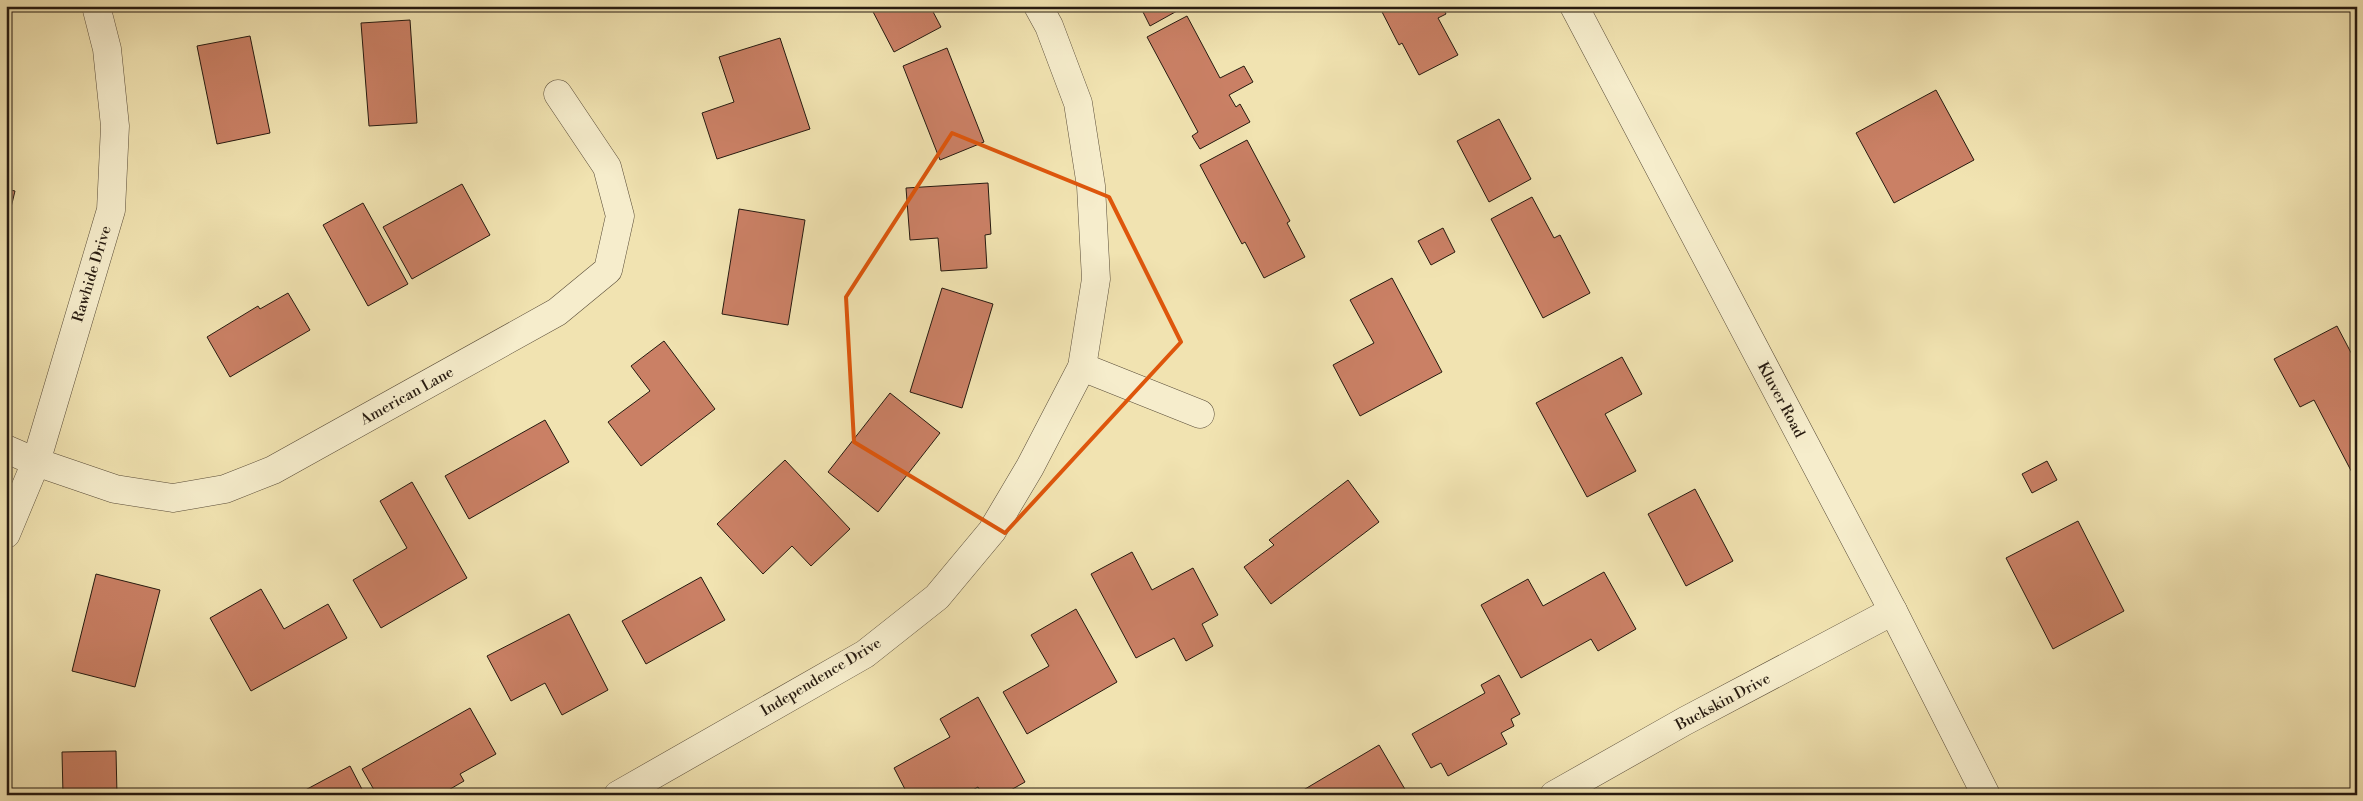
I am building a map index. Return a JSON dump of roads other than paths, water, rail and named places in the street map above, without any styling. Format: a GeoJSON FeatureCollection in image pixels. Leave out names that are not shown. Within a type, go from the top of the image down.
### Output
{"type":"FeatureCollection","features":[{"type":"Feature","properties":{"kind":"street","name":"Rawhide Drive"},"geometry":{"type":"LineString","coordinates":[[6,534],[36,462],[111,210],[115,126],[108,48],[96,6]]}},
{"type":"Feature","properties":{"kind":"street","name":"Independence Drive"},"geometry":{"type":"LineString","coordinates":[[618,795],[865,654],[937,597],[992,531],[1030,467],[1082,367],[1096,279],[1092,186],[1078,103],[1049,26],[1038,6]]}},
{"type":"Feature","properties":{"kind":"street","name":"Kluver Road"},"geometry":{"type":"LineString","coordinates":[[1574,6],[1893,610],[1986,795]]}},
{"type":"Feature","properties":{"kind":"street","name":"American Lane"},"geometry":{"type":"LineString","coordinates":[[6,449],[36,462],[115,490],[173,498],[225,489],[273,470],[557,312],[608,270],[620,216],[607,167],[558,94]]}},
{"type":"Feature","properties":{"kind":"street"},"geometry":{"type":"LineString","coordinates":[[1082,367],[1200,414]]}},
{"type":"Feature","properties":{"kind":"street","name":"Buckskin Drive"},"geometry":{"type":"LineString","coordinates":[[1554,795],[1893,610]]}}]}
